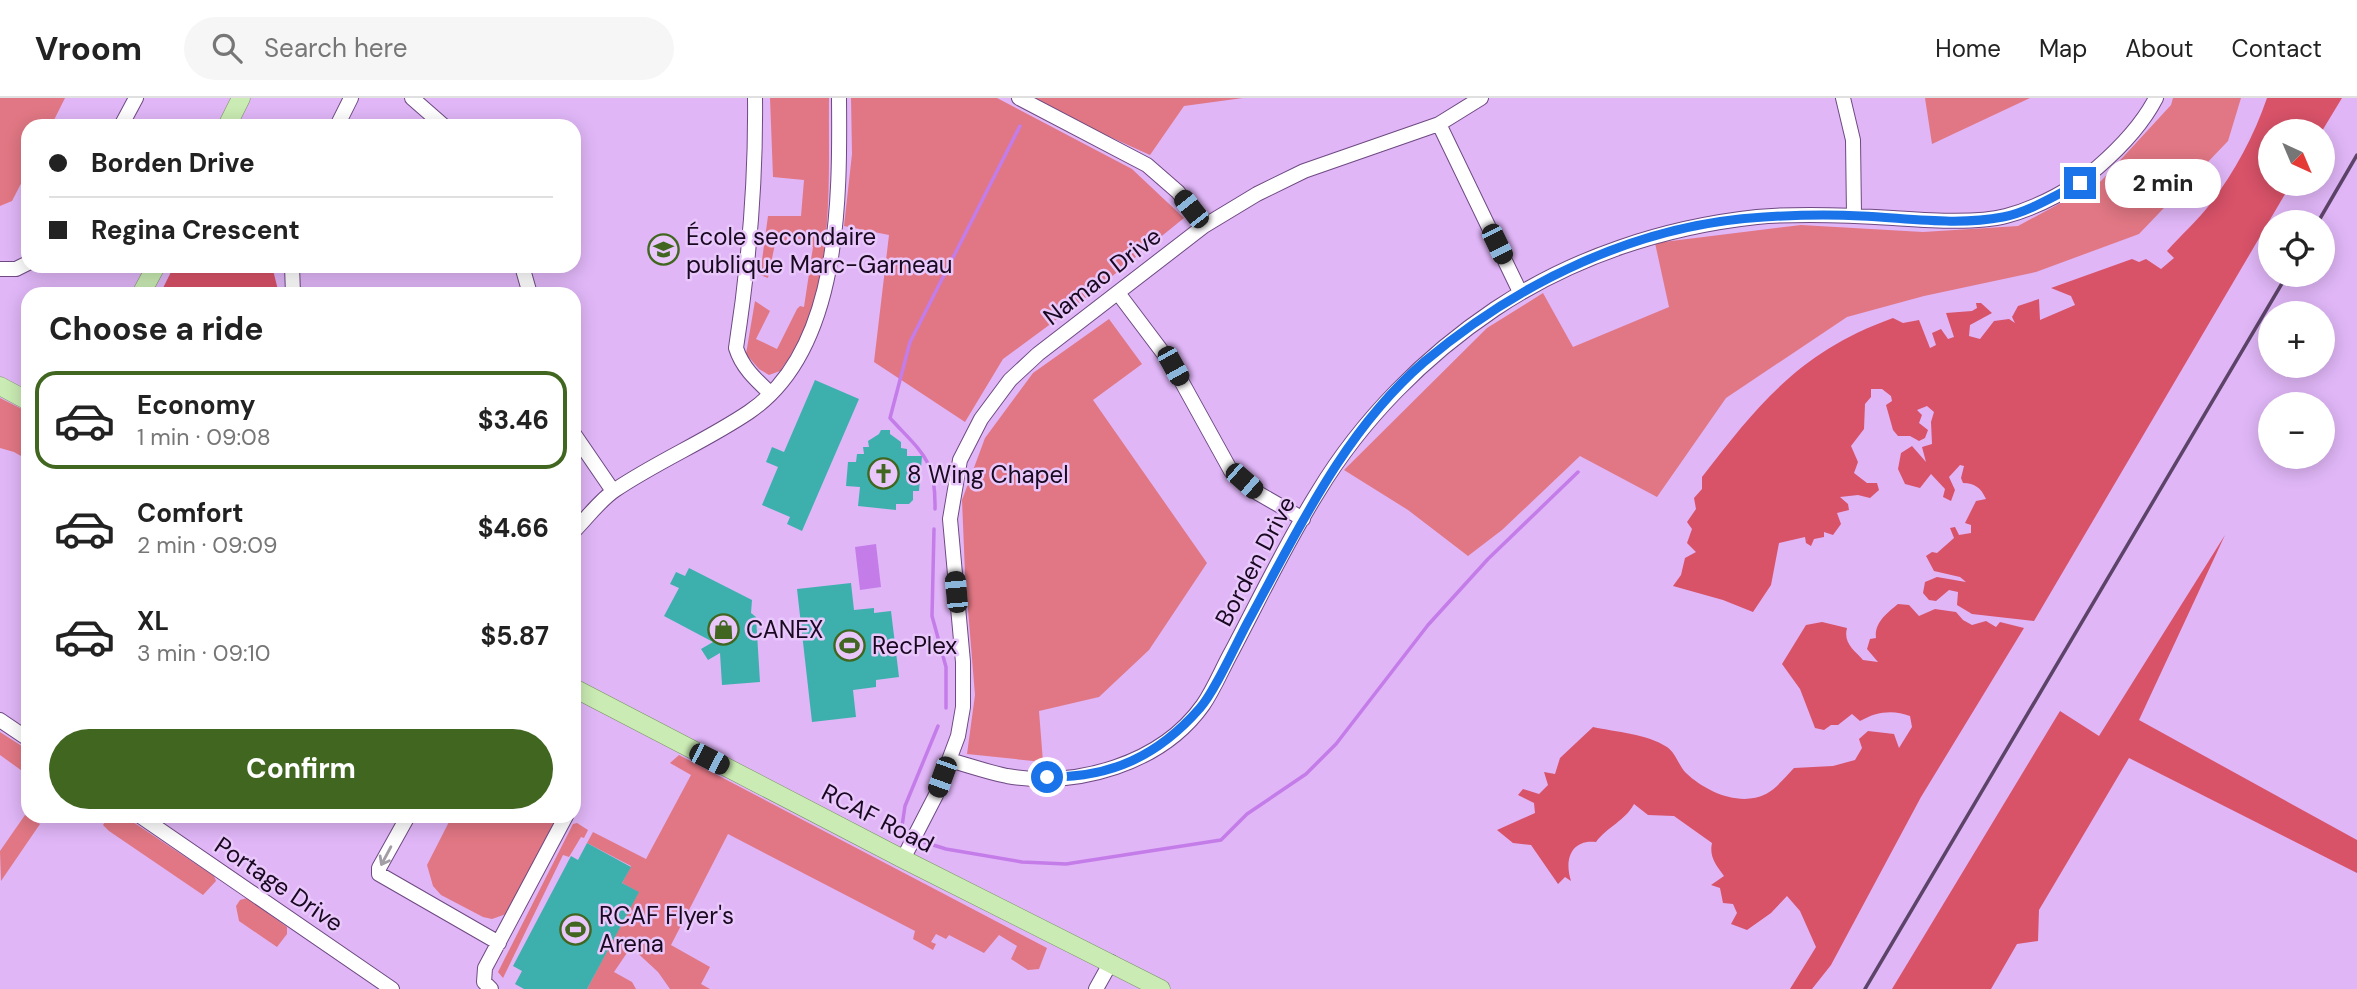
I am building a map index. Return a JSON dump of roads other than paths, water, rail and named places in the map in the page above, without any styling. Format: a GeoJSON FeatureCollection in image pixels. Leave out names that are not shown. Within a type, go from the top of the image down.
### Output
{"type":"FeatureCollection","features":[{"type":"Feature","properties":{"kind":"main road"},"geometry":{"type":"LineString","coordinates":[[231,119],[242,98]]}},
{"type":"Feature","properties":{"kind":"main road"},"geometry":{"type":"LineString","coordinates":[[0,386],[21,397]]}},
{"type":"Feature","properties":{"kind":"main road","name":"RCAF Road"},"geometry":{"type":"LineString","coordinates":[[581,691],[906,853],[1161,989]]}},
{"type":"Feature","properties":{"kind":"street"},"geometry":{"type":"LineString","coordinates":[[125,119],[136,98]]}},
{"type":"Feature","properties":{"kind":"street"},"geometry":{"type":"LineString","coordinates":[[340,119],[351,98]]}},
{"type":"Feature","properties":{"kind":"street"},"geometry":{"type":"LineString","coordinates":[[412,98],[435,119]]}},
{"type":"Feature","properties":{"kind":"street"},"geometry":{"type":"LineString","coordinates":[[755,98],[756,167],[750,260],[736,348],[739,360],[747,371],[769,393]]}},
{"type":"Feature","properties":{"kind":"street"},"geometry":{"type":"LineString","coordinates":[[581,524],[613,491],[744,415],[769,393],[796,360],[817,318],[833,236],[839,98]]}},
{"type":"Feature","properties":{"kind":"street"},"geometry":{"type":"LineString","coordinates":[[1019,98],[1147,165],[1178,192],[1204,226]]}},
{"type":"Feature","properties":{"kind":"street","name":"Namao Drive"},"geometry":{"type":"LineString","coordinates":[[906,853],[958,736],[963,707],[963,673],[950,519],[960,460],[981,419],[1019,372],[1204,226],[1304,170],[1439,124],[1481,98]]}},
{"type":"Feature","properties":{"kind":"street"},"geometry":{"type":"LineString","coordinates":[[1843,98],[1853,140],[1854,215]]}},
{"type":"Feature","properties":{"kind":"street","name":"Borden Drive"},"geometry":{"type":"LineString","coordinates":[[949,760],[1009,776],[1065,777],[1103,771],[1137,761],[1156,748],[1202,706],[1319,490],[1373,416],[1422,364],[1478,320],[1520,292],[1608,251],[1695,225],[1762,217],[1854,215],[1939,220],[2004,217],[2080,183],[2120,148],[2147,116],[2156,98]]}},
{"type":"Feature","properties":{"kind":"street"},"geometry":{"type":"LineString","coordinates":[[1439,124],[1520,292]]}},
{"type":"Feature","properties":{"kind":"street"},"geometry":{"type":"LineString","coordinates":[[0,270],[21,266]]}},
{"type":"Feature","properties":{"kind":"street"},"geometry":{"type":"LineString","coordinates":[[1118,293],[1173,366],[1231,471],[1256,492],[1303,519]]}},
{"type":"Feature","properties":{"kind":"street"},"geometry":{"type":"LineString","coordinates":[[581,446],[613,491]]}},
{"type":"Feature","properties":{"kind":"street"},"geometry":{"type":"LineString","coordinates":[[0,720],[21,734]]}},
{"type":"Feature","properties":{"kind":"street","name":"Portage Drive"},"geometry":{"type":"LineString","coordinates":[[150,823],[392,989]]}},
{"type":"Feature","properties":{"kind":"street"},"geometry":{"type":"LineString","coordinates":[[404,823],[379,868],[379,874],[499,943]]}},
{"type":"Feature","properties":{"kind":"street"},"geometry":{"type":"LineString","coordinates":[[491,989],[484,982],[483,975],[562,823]]}},
{"type":"Feature","properties":{"kind":"street"},"geometry":{"type":"LineString","coordinates":[[1096,989],[1111,962]]}},
{"type":"Feature","properties":{"kind":"waterway"},"geometry":{"type":"LineString","coordinates":[[935,509],[930,467],[919,449],[890,418],[910,342],[1020,126]]}},
{"type":"Feature","properties":{"kind":"waterway"},"geometry":{"type":"LineString","coordinates":[[917,840],[946,849],[1022,862],[1066,864],[1221,840],[1247,814],[1306,774],[1336,744],[1428,625],[1488,559],[1578,472]]}},
{"type":"Feature","properties":{"kind":"waterway"},"geometry":{"type":"LineString","coordinates":[[934,529],[932,616],[946,667],[946,708]]}},
{"type":"Feature","properties":{"kind":"waterway"},"geometry":{"type":"LineString","coordinates":[[909,838],[902,826],[905,806],[938,726]]}},
{"type":"Feature","properties":{"kind":"railway"},"geometry":{"type":"LineString","coordinates":[[2325,210],[2357,155]]}},
{"type":"Feature","properties":{"kind":"railway"},"geometry":{"type":"LineString","coordinates":[[1865,989],[2280,287]]}},
{"type":"Feature","properties":{"kind":"place","name":"École secondaire publique Marc-Garneau"},"geometry":{"type":"Point","coordinates":[663,250]}},
{"type":"Feature","properties":{"kind":"place","name":"8 Wing Chapel"},"geometry":{"type":"Point","coordinates":[884,474]}},
{"type":"Feature","properties":{"kind":"place","name":"CANEX"},"geometry":{"type":"Point","coordinates":[723,629]}},
{"type":"Feature","properties":{"kind":"place","name":"RecPlex"},"geometry":{"type":"Point","coordinates":[849,645]}},
{"type":"Feature","properties":{"kind":"place","name":"RCAF Flyer's Arena"},"geometry":{"type":"Point","coordinates":[576,929]}}]}
